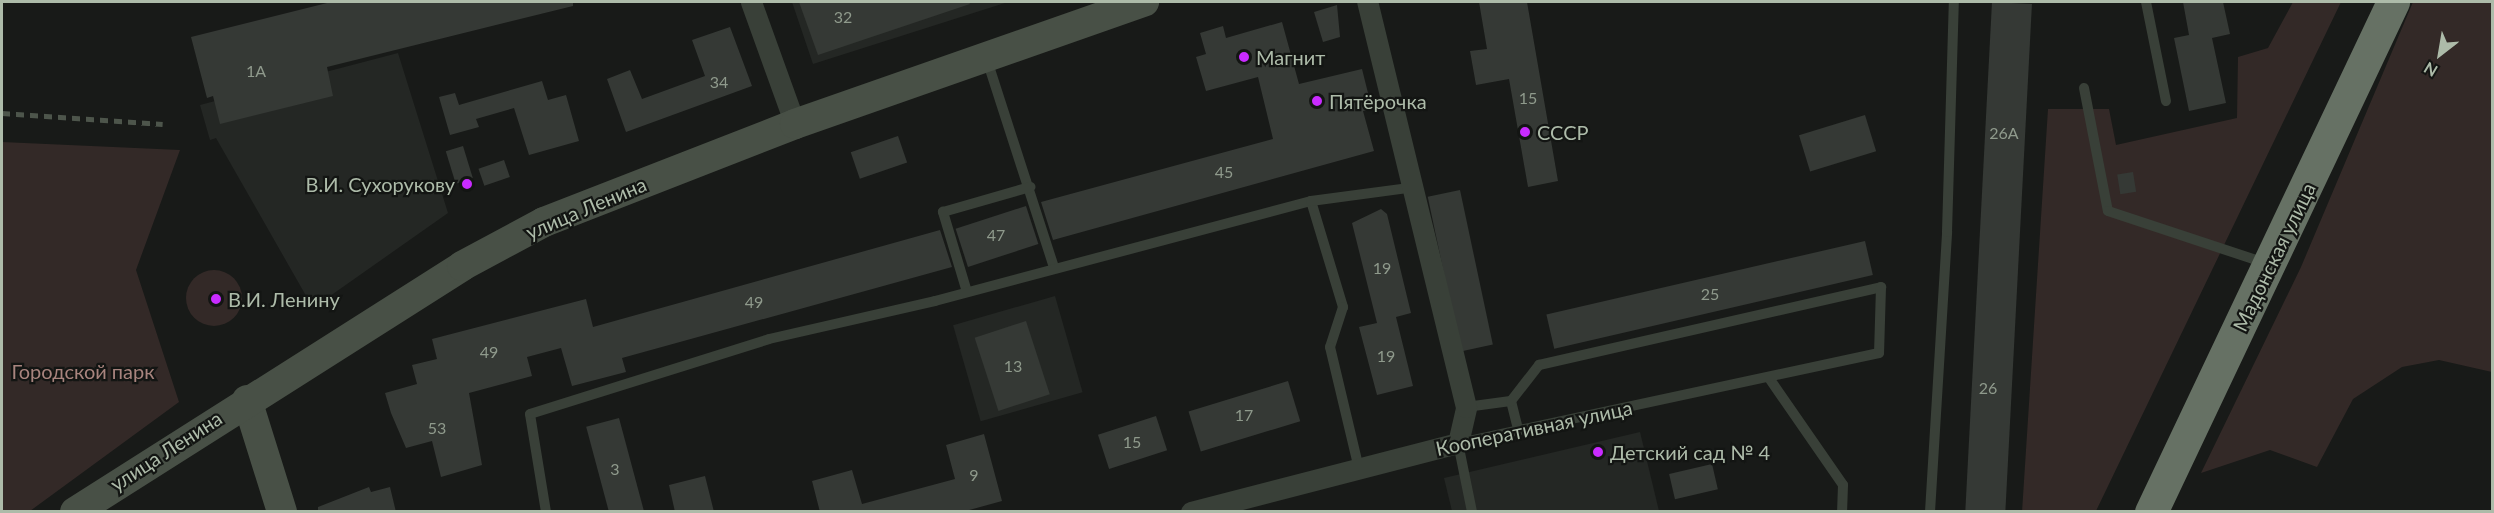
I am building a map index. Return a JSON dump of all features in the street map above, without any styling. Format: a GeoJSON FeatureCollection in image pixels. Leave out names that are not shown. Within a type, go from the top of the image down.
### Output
{"type":"FeatureCollection","features":[{"type":"Feature","properties":{"kind":"highway","name":"Мадонская улица"},"geometry":{"type":"LineString","coordinates":[[2160,502],[2393,2]]}},
{"type":"Feature","properties":{"kind":"main road","name":"улица Ленина"},"geometry":{"type":"LineString","coordinates":[[75,512],[462,266],[544,222],[795,124],[987,60],[1144,2]]}},
{"type":"Feature","properties":{"kind":"main road"},"geometry":{"type":"LineString","coordinates":[[248,400],[282,512]]}},
{"type":"Feature","properties":{"kind":"street"},"geometry":{"type":"LineString","coordinates":[[752,2],[795,124]]}},
{"type":"Feature","properties":{"kind":"street"},"geometry":{"type":"LineString","coordinates":[[1367,2],[1409,188],[1466,407],[1458,443]]}},
{"type":"Feature","properties":{"kind":"street","name":"Кооперативная улица"},"geometry":{"type":"LineString","coordinates":[[1191,512],[1458,443]]}},
{"type":"Feature","properties":{"kind":"lane"},"geometry":{"type":"LineString","coordinates":[[1930,512],[1947,232],[1954,2]]}},
{"type":"Feature","properties":{"kind":"lane"},"geometry":{"type":"LineString","coordinates":[[2146,2],[2166,101]]}},
{"type":"Feature","properties":{"kind":"lane"},"geometry":{"type":"LineString","coordinates":[[987,60],[1030,187],[1054,268]]}},
{"type":"Feature","properties":{"kind":"lane"},"geometry":{"type":"LineString","coordinates":[[2084,88],[2108,211],[2271,265]]}},
{"type":"Feature","properties":{"kind":"lane"},"geometry":{"type":"LineString","coordinates":[[967,292],[943,212],[1030,187]]}},
{"type":"Feature","properties":{"kind":"lane"},"geometry":{"type":"LineString","coordinates":[[546,512],[530,414],[769,339],[967,292],[1311,201],[1409,188]]}},
{"type":"Feature","properties":{"kind":"lane"},"geometry":{"type":"LineString","coordinates":[[1311,201],[1343,307],[1330,348],[1359,469]]}},
{"type":"Feature","properties":{"kind":"lane","name":"Кооперативная улица"},"geometry":{"type":"LineString","coordinates":[[1458,443],[1879,353],[1881,287],[1539,365],[1511,401]]}},
{"type":"Feature","properties":{"kind":"lane"},"geometry":{"type":"LineString","coordinates":[[1769,378],[1844,485],[1842,512]]}},
{"type":"Feature","properties":{"kind":"lane"},"geometry":{"type":"LineString","coordinates":[[1466,407],[1511,401],[1518,429]]}},
{"type":"Feature","properties":{"kind":"lane"},"geometry":{"type":"LineString","coordinates":[[1458,443],[1472,512]]}},
{"type":"Feature","properties":{"kind":"shaded area"},"geometry":{"type":"Polygon","coordinates":[[[792,2],[1008,2],[813,64],[792,2]]]}},
{"type":"Feature","properties":{"kind":"shaded area"},"geometry":{"type":"Polygon","coordinates":[[[398,53],[448,213],[313,308],[216,138],[210,140],[200,105],[398,53]]]}},
{"type":"Feature","properties":{"kind":"shaded area"},"geometry":{"type":"Polygon","coordinates":[[[1055,296],[1083,392],[981,421],[953,325],[1055,296]]]}},
{"type":"Feature","properties":{"kind":"shaded area","name":"Детский сад № 4"},"geometry":{"type":"Polygon","coordinates":[[[1640,432],[1659,511],[1452,511],[1444,478],[1640,432]]]}},
{"type":"Feature","properties":{"kind":"green space"},"geometry":{"type":"Polygon","coordinates":[[[2293,2],[2341,2],[2096,511],[2022,512],[2048,109],[2109,109],[2116,145],[2237,118],[2238,57],[2268,48],[2293,2]]]}},
{"type":"Feature","properties":{"kind":"green space"},"geometry":{"type":"Polygon","coordinates":[[[2413,2],[2492,2],[2492,372],[2439,360],[2402,367],[2353,399],[2317,467],[2270,450],[2201,473],[2301,267],[2413,2]]]}},
{"type":"Feature","properties":{"kind":"green space","name":"Городской парк"},"geometry":{"type":"Polygon","coordinates":[[[2,142],[180,150],[136,270],[179,402],[30,511],[2,511],[2,142]]]}},
{"type":"Feature","properties":{"kind":"green space"},"geometry":{"type":"Polygon","coordinates":[[[208,270],[220,270],[230,274],[238,282],[242,298],[238,314],[230,322],[220,326],[208,326],[198,322],[190,314],[186,304],[186,292],[190,282],[198,274],[208,270]]]}},
{"type":"Feature","properties":{"kind":"building"},"geometry":{"type":"Polygon","coordinates":[[[331,2],[573,2],[573,6],[327,67],[333,96],[220,124],[213,96],[207,98],[191,37],[331,2]]]}},
{"type":"Feature","properties":{"kind":"building"},"geometry":{"type":"Polygon","coordinates":[[[799,2],[969,2],[970,4],[818,55],[799,2]]]}},
{"type":"Feature","properties":{"kind":"building"},"geometry":{"type":"Polygon","coordinates":[[[1479,2],[1527,2],[1558,181],[1528,187],[1509,79],[1476,85],[1470,51],[1487,49],[1479,2]]]}},
{"type":"Feature","properties":{"kind":"building"},"geometry":{"type":"Polygon","coordinates":[[[1992,2],[2032,4],[2005,512],[1965,512],[1992,2]]]}},
{"type":"Feature","properties":{"kind":"building"},"geometry":{"type":"Polygon","coordinates":[[[2183,2],[2223,2],[2230,34],[2212,38],[2226,103],[2189,111],[2174,38],[2189,35],[2183,2]]]}},
{"type":"Feature","properties":{"kind":"building"},"geometry":{"type":"Polygon","coordinates":[[[1337,5],[1340,37],[1323,42],[1314,12],[1337,5]]]}},
{"type":"Feature","properties":{"kind":"building"},"geometry":{"type":"Polygon","coordinates":[[[1282,22],[1299,84],[1362,69],[1372,109],[1363,111],[1374,151],[1053,240],[1041,202],[1273,139],[1258,77],[1206,91],[1196,57],[1206,54],[1200,33],[1223,26],[1226,38],[1282,22]]]}},
{"type":"Feature","properties":{"kind":"building"},"geometry":{"type":"Polygon","coordinates":[[[730,27],[752,86],[626,132],[607,79],[630,70],[642,99],[705,76],[692,40],[730,27]]]}},
{"type":"Feature","properties":{"kind":"building"},"geometry":{"type":"Polygon","coordinates":[[[542,81],[548,100],[566,95],[579,141],[529,155],[514,108],[476,119],[479,127],[450,135],[439,97],[455,93],[459,105],[542,81]]]}},
{"type":"Feature","properties":{"kind":"building"},"geometry":{"type":"Polygon","coordinates":[[[1865,115],[1876,151],[1810,172],[1799,135],[1865,115]]]}},
{"type":"Feature","properties":{"kind":"building"},"geometry":{"type":"Polygon","coordinates":[[[898,136],[907,162],[860,179],[851,152],[898,136]]]}},
{"type":"Feature","properties":{"kind":"building"},"geometry":{"type":"Polygon","coordinates":[[[463,146],[473,179],[456,184],[446,151],[463,146]]]}},
{"type":"Feature","properties":{"kind":"building"},"geometry":{"type":"Polygon","coordinates":[[[504,160],[510,177],[484,186],[478,169],[504,160]]]}},
{"type":"Feature","properties":{"kind":"building"},"geometry":{"type":"Polygon","coordinates":[[[2133,172],[2136,192],[2120,194],[2117,175],[2133,172]]]}},
{"type":"Feature","properties":{"kind":"building"},"geometry":{"type":"Polygon","coordinates":[[[1460,190],[1493,345],[1461,351],[1428,197],[1460,190]]]}},
{"type":"Feature","properties":{"kind":"building"},"geometry":{"type":"Polygon","coordinates":[[[1026,206],[1038,244],[968,267],[956,229],[1026,206]]]}},
{"type":"Feature","properties":{"kind":"building"},"geometry":{"type":"Polygon","coordinates":[[[1381,209],[1387,214],[1411,313],[1396,317],[1413,386],[1377,395],[1359,327],[1377,323],[1352,223],[1381,209]]]}},
{"type":"Feature","properties":{"kind":"building"},"geometry":{"type":"Polygon","coordinates":[[[940,230],[952,267],[622,358],[626,372],[572,386],[561,348],[527,357],[532,376],[469,393],[482,465],[441,477],[432,441],[406,448],[391,413],[385,393],[417,384],[412,365],[437,359],[432,339],[586,299],[593,327],[940,230]]]}},
{"type":"Feature","properties":{"kind":"building"},"geometry":{"type":"Polygon","coordinates":[[[1865,241],[1873,275],[1554,349],[1546,315],[1865,241]]]}},
{"type":"Feature","properties":{"kind":"building"},"geometry":{"type":"Polygon","coordinates":[[[1026,321],[1050,394],[998,411],[975,338],[1026,321]]]}},
{"type":"Feature","properties":{"kind":"building"},"geometry":{"type":"Polygon","coordinates":[[[1288,381],[1300,421],[1201,452],[1189,411],[1288,381]]]}},
{"type":"Feature","properties":{"kind":"building"},"geometry":{"type":"Polygon","coordinates":[[[1156,416],[1167,450],[1109,469],[1098,435],[1156,416]]]}},
{"type":"Feature","properties":{"kind":"building"},"geometry":{"type":"Polygon","coordinates":[[[619,418],[644,512],[609,512],[586,427],[619,418]]]}},
{"type":"Feature","properties":{"kind":"building"},"geometry":{"type":"Polygon","coordinates":[[[984,434],[1002,501],[962,512],[820,512],[812,481],[852,470],[862,504],[955,479],[946,445],[984,434]]]}},
{"type":"Feature","properties":{"kind":"building"},"geometry":{"type":"Polygon","coordinates":[[[1712,464],[1718,489],[1675,499],[1669,474],[1712,464]]]}},
{"type":"Feature","properties":{"kind":"building"},"geometry":{"type":"Polygon","coordinates":[[[705,476],[714,512],[675,512],[669,485],[705,476]]]}},
{"type":"Feature","properties":{"kind":"building"},"geometry":{"type":"Polygon","coordinates":[[[369,487],[371,492],[390,487],[396,512],[318,512],[318,507],[369,487]]]}},
{"type":"Feature","properties":{"kind":"railway"},"geometry":{"type":"LineString","coordinates":[[2,113],[163,124]]}},
{"type":"Feature","properties":{"kind":"place","name":"Магнит"},"geometry":{"type":"Point","coordinates":[1244,57]}},
{"type":"Feature","properties":{"kind":"place","name":"Пятёрочка"},"geometry":{"type":"Point","coordinates":[1317,101]}},
{"type":"Feature","properties":{"kind":"place","name":"СССР"},"geometry":{"type":"Point","coordinates":[1525,132]}},
{"type":"Feature","properties":{"kind":"place","name":"В.И. Сухорукову"},"geometry":{"type":"Point","coordinates":[467,184]}},
{"type":"Feature","properties":{"kind":"place","name":"В.И. Ленину"},"geometry":{"type":"Point","coordinates":[216,299]}},
{"type":"Feature","properties":{"kind":"place","name":"Детский сад № 4"},"geometry":{"type":"Point","coordinates":[1598,452]}}]}
